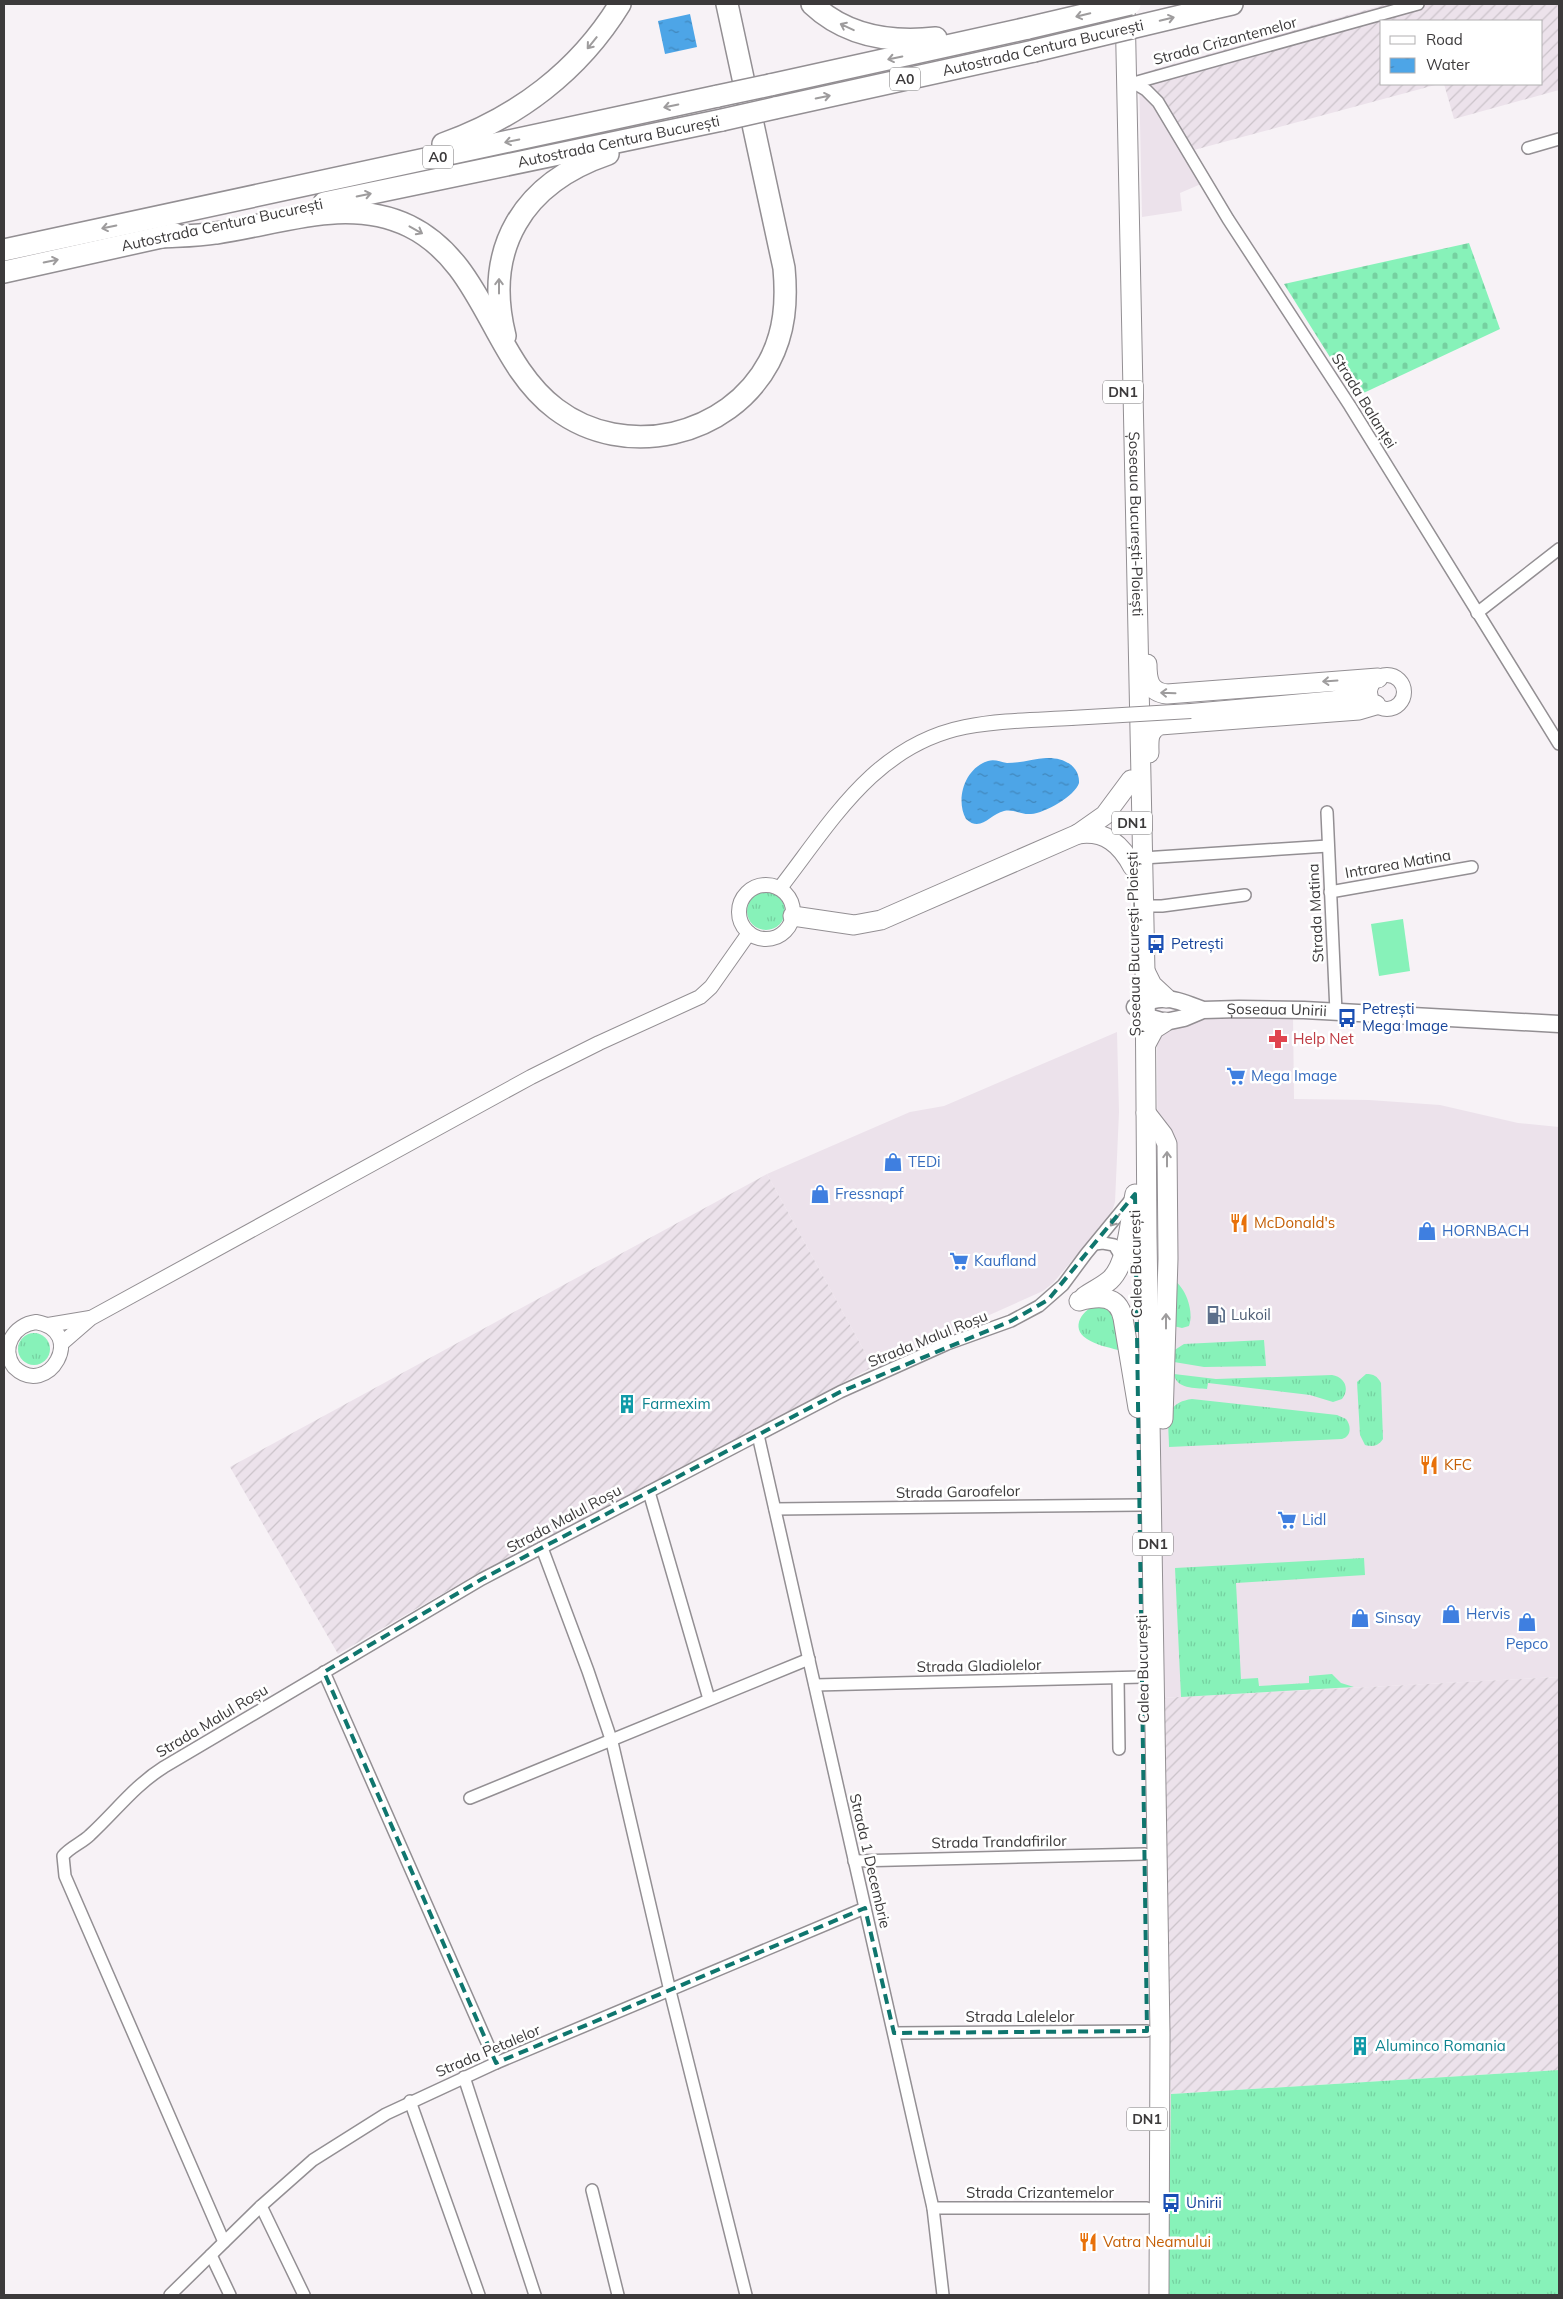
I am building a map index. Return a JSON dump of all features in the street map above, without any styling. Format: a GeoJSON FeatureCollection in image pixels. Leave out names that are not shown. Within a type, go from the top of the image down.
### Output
{"type":"FeatureCollection","features":[{"type":"Feature","properties":{"kind":"highway"},"geometry":{"type":"LineString","coordinates":[[160,227],[210,198],[434,147],[466,136],[519,107],[563,75],[593,42],[620,4]]}},
{"type":"Feature","properties":{"kind":"highway"},"geometry":{"type":"LineString","coordinates":[[160,227],[216,234],[321,214],[355,213],[395,220],[423,234],[450,257],[473,288],[529,383],[557,410],[590,428],[630,437],[654,437],[678,433],[712,419],[749,390],[769,362],[782,330],[785,310],[784,268],[727,4]]}},
{"type":"Feature","properties":{"kind":"highway"},"geometry":{"type":"LineString","coordinates":[[812,4],[838,22],[858,32],[878,37],[920,40],[998,35]]}},
{"type":"Feature","properties":{"kind":"highway","name":"Șoseaua București-Ploiești"},"geometry":{"type":"LineString","coordinates":[[1114,4],[1131,780],[1138,863],[1144,906],[1145,972],[1140,1044]]}},
{"type":"Feature","properties":{"kind":"highway","name":"Șoseaua București-Ploiești"},"geometry":{"type":"LineString","coordinates":[[1124,4],[1130,84],[1136,561],[1142,830],[1138,863],[1142,1008]]}},
{"type":"Feature","properties":{"kind":"highway","name":"Autostrada Centura București"},"geometry":{"type":"LineString","coordinates":[[4,272],[160,227],[718,96],[1130,4]]}},
{"type":"Feature","properties":{"kind":"highway","name":"Autostrada Centura București"},"geometry":{"type":"LineString","coordinates":[[4,250],[160,227],[722,120],[1034,51],[1232,4]]}},
{"type":"Feature","properties":{"kind":"highway"},"geometry":{"type":"LineString","coordinates":[[509,351],[499,300],[499,277],[508,242],[515,225],[534,199],[550,183],[567,171],[590,160],[657,141],[699,124]]}},
{"type":"Feature","properties":{"kind":"highway"},"geometry":{"type":"LineString","coordinates":[[1136,561],[1145,577],[1147,588],[1148,680],[1151,687],[1160,693],[1374,692]]}},
{"type":"Feature","properties":{"kind":"highway"},"geometry":{"type":"LineString","coordinates":[[1142,830],[1151,809],[1149,739],[1153,728],[1170,724],[1359,710],[1374,692]]}},
{"type":"Feature","properties":{"kind":"highway"},"geometry":{"type":"LineString","coordinates":[[793,916],[849,924],[872,923],[1078,834],[1105,815],[1131,780]]}},
{"type":"Feature","properties":{"kind":"highway"},"geometry":{"type":"LineString","coordinates":[[1078,834],[1096,833],[1108,838],[1138,863]]}},
{"type":"Feature","properties":{"kind":"highway"},"geometry":{"type":"LineString","coordinates":[[1145,972],[1152,985],[1166,998]]}},
{"type":"Feature","properties":{"kind":"highway"},"geometry":{"type":"LineString","coordinates":[[1140,1044],[1154,1029],[1166,1022]]}},
{"type":"Feature","properties":{"kind":"highway","name":"DN1"},"geometry":{"type":"LineString","coordinates":[[1140,1044],[1146,1113],[1163,1135],[1167,1144],[1168,1259],[1163,1402],[1162,1649],[1149,1678]]}},
{"type":"Feature","properties":{"kind":"highway","name":"Calea București"},"geometry":{"type":"LineString","coordinates":[[1140,1044],[1135,1194],[1138,1408],[1149,1678],[1160,2053],[1159,2295]]}},
{"type":"Feature","properties":{"kind":"highway"},"geometry":{"type":"LineString","coordinates":[[1135,1194],[1118,1269],[1110,1280],[1079,1301],[1103,1297],[1113,1301],[1120,1308],[1124,1318],[1138,1408]]}},
{"type":"Feature","properties":{"kind":"highway","name":"Calea București"},"geometry":{"type":"LineString","coordinates":[[1146,2295],[1147,2031],[1145,1854],[1149,1678]]}},
{"type":"Feature","properties":{"kind":"main road"},"geometry":{"type":"LineString","coordinates":[[1142,1008],[1166,998]]}},
{"type":"Feature","properties":{"kind":"main road","name":"Șoseaua Unirii"},"geometry":{"type":"LineString","coordinates":[[1166,998],[1203,1010],[1268,1009],[1559,1024]]}},
{"type":"Feature","properties":{"kind":"main road"},"geometry":{"type":"LineString","coordinates":[[1142,1008],[1166,1022]]}},
{"type":"Feature","properties":{"kind":"main road","name":"Șoseaua Unirii"},"geometry":{"type":"LineString","coordinates":[[1166,1022],[1184,1018],[1203,1010]]}},
{"type":"Feature","properties":{"kind":"street","name":"Strada Crizantemelor"},"geometry":{"type":"LineString","coordinates":[[1130,84],[1418,4]]}},
{"type":"Feature","properties":{"kind":"street","name":"Strada Balanței"},"geometry":{"type":"LineString","coordinates":[[1130,84],[1146,90],[1158,102],[1228,219],[1355,414],[1559,744]]}},
{"type":"Feature","properties":{"kind":"street"},"geometry":{"type":"LineString","coordinates":[[1528,148],[1559,139]]}},
{"type":"Feature","properties":{"kind":"street"},"geometry":{"type":"LineString","coordinates":[[1477,613],[1559,549]]}},
{"type":"Feature","properties":{"kind":"street"},"geometry":{"type":"LineString","coordinates":[[780,888],[858,788],[895,756],[917,744],[964,727],[1191,711],[1336,698],[1347,701],[1374,692]]}},
{"type":"Feature","properties":{"kind":"street","name":"Strada Matina"},"geometry":{"type":"LineString","coordinates":[[1327,812],[1336,1012]]}},
{"type":"Feature","properties":{"kind":"street"},"geometry":{"type":"LineString","coordinates":[[1138,863],[1328,846]]}},
{"type":"Feature","properties":{"kind":"street","name":"Intrarea Matina"},"geometry":{"type":"LineString","coordinates":[[1330,892],[1472,866]]}},
{"type":"Feature","properties":{"kind":"street"},"geometry":{"type":"LineString","coordinates":[[773,885],[780,888],[791,900],[793,916],[788,928],[778,936],[763,939],[749,933],[741,923],[739,916],[740,903],[743,896],[756,886],[773,885]]}},
{"type":"Feature","properties":{"kind":"street"},"geometry":{"type":"LineString","coordinates":[[1144,906],[1168,905],[1245,895]]}},
{"type":"Feature","properties":{"kind":"street"},"geometry":{"type":"LineString","coordinates":[[61,1344],[91,1318],[531,1077],[599,1042],[696,1000],[712,987],[749,933]]}},
{"type":"Feature","properties":{"kind":"street","name":"Strada Malul Roșu"},"geometry":{"type":"LineString","coordinates":[[224,2242],[65,1876],[63,1856],[67,1851],[91,1834],[127,1796],[150,1776],[482,1579],[840,1392],[947,1344],[999,1326],[1039,1306],[1063,1285],[1135,1194]]}},
{"type":"Feature","properties":{"kind":"street"},"geometry":{"type":"LineString","coordinates":[[1095,1244],[1114,1245],[1122,1258]]}},
{"type":"Feature","properties":{"kind":"street"},"geometry":{"type":"LineString","coordinates":[[48,1325],[59,1336],[61,1344],[58,1361],[46,1373],[27,1375],[10,1371],[9,1360],[5,1350],[8,1338],[20,1327],[36,1322],[48,1325],[91,1318]]}},
{"type":"Feature","properties":{"kind":"street","name":"Strada 1 Decembrie"},"geometry":{"type":"LineString","coordinates":[[758,1435],[934,2208],[943,2295]]}},
{"type":"Feature","properties":{"kind":"street"},"geometry":{"type":"LineString","coordinates":[[649,1492],[709,1700]]}},
{"type":"Feature","properties":{"kind":"street","name":"Strada Garoafelor"},"geometry":{"type":"LineString","coordinates":[[775,1509],[1141,1505]]}},
{"type":"Feature","properties":{"kind":"street"},"geometry":{"type":"LineString","coordinates":[[542,1548],[588,1671],[612,1742],[670,1991],[746,2295]]}},
{"type":"Feature","properties":{"kind":"street"},"geometry":{"type":"LineString","coordinates":[[470,1798],[612,1742],[809,1659]]}},
{"type":"Feature","properties":{"kind":"street"},"geometry":{"type":"LineString","coordinates":[[324,1672],[496,2063]]}},
{"type":"Feature","properties":{"kind":"street"},"geometry":{"type":"LineString","coordinates":[[1118,1678],[1119,1749]]}},
{"type":"Feature","properties":{"kind":"street","name":"Strada Gladiolelor"},"geometry":{"type":"LineString","coordinates":[[815,1685],[1149,1678]]}},
{"type":"Feature","properties":{"kind":"street","name":"Strada Trandafirilor"},"geometry":{"type":"LineString","coordinates":[[854,1861],[1145,1854]]}},
{"type":"Feature","properties":{"kind":"street","name":"Strada Petalelor"},"geometry":{"type":"LineString","coordinates":[[170,2295],[261,2206],[313,2160],[337,2143],[410,2101],[865,1908]]}},
{"type":"Feature","properties":{"kind":"street","name":"Strada Lalelelor"},"geometry":{"type":"LineString","coordinates":[[894,2033],[1147,2031]]}},
{"type":"Feature","properties":{"kind":"street"},"geometry":{"type":"LineString","coordinates":[[464,2077],[534,2295]]}},
{"type":"Feature","properties":{"kind":"street"},"geometry":{"type":"LineString","coordinates":[[410,2101],[479,2295]]}},
{"type":"Feature","properties":{"kind":"street"},"geometry":{"type":"LineString","coordinates":[[592,2190],[618,2295]]}},
{"type":"Feature","properties":{"kind":"street"},"geometry":{"type":"LineString","coordinates":[[261,2206],[304,2295]]}},
{"type":"Feature","properties":{"kind":"street","name":"Strada Crizantemelor"},"geometry":{"type":"LineString","coordinates":[[934,2208],[1147,2208]]}},
{"type":"Feature","properties":{"kind":"street"},"geometry":{"type":"LineString","coordinates":[[211,2255],[230,2295]]}},
{"type":"Feature","properties":{"kind":"highlighted area"},"geometry":{"type":"Polygon","coordinates":[[[1135,1194],[1147,2031],[894,2033],[865,1908],[496,2063],[324,1672],[482,1579],[840,1392],[1011,1321],[1048,1300],[1135,1194]]]}},
{"type":"Feature","properties":{"kind":"shaded area"},"geometry":{"type":"Polygon","coordinates":[[[1387,4],[1559,4],[1559,90],[1454,119],[1444,85],[1543,85],[1543,20],[1380,20],[1380,85],[1435,85],[1194,150],[1145,72],[1387,4]]]}},
{"type":"Feature","properties":{"kind":"shaded area"},"geometry":{"type":"Polygon","coordinates":[[[1145,72],[1194,150],[1182,154],[1201,184],[1180,193],[1182,211],[1142,217],[1139,75],[1145,72]]]}},
{"type":"Feature","properties":{"kind":"shaded area"},"geometry":{"type":"Polygon","coordinates":[[[1210,1016],[1293,1016],[1294,1099],[1369,1100],[1440,1105],[1518,1123],[1559,1127],[1559,1677],[1160,1698],[1157,1037],[1171,1028],[1210,1016]]]}},
{"type":"Feature","properties":{"kind":"shaded area"},"geometry":{"type":"Polygon","coordinates":[[[1117,1032],[1119,1112],[1115,1202],[1111,1215],[1053,1283],[1043,1291],[873,1367],[767,1174],[910,1112],[944,1106],[1117,1032]]]}},
{"type":"Feature","properties":{"kind":"shaded area"},"geometry":{"type":"Polygon","coordinates":[[[767,1174],[873,1367],[475,1575],[338,1654],[230,1467],[767,1174]]]}},
{"type":"Feature","properties":{"kind":"shaded area"},"geometry":{"type":"Polygon","coordinates":[[[1559,1677],[1559,2070],[1171,2094],[1160,1698],[1559,1677]]]}},
{"type":"Feature","properties":{"kind":"green space"},"geometry":{"type":"Polygon","coordinates":[[[1469,243],[1500,329],[1355,397],[1284,284],[1469,243]]]}},
{"type":"Feature","properties":{"kind":"green space"},"geometry":{"type":"Polygon","coordinates":[[[766,892],[779,898],[785,911],[779,924],[766,930],[753,924],[747,911],[753,898],[766,892]]]}},
{"type":"Feature","properties":{"kind":"green space"},"geometry":{"type":"Polygon","coordinates":[[[1403,919],[1410,971],[1379,976],[1371,924],[1403,919]]]}},
{"type":"Feature","properties":{"kind":"green space"},"geometry":{"type":"Polygon","coordinates":[[[1175,1281],[1183,1290],[1190,1308],[1189,1326],[1182,1328],[1173,1326],[1176,1314],[1175,1281]]]}},
{"type":"Feature","properties":{"kind":"green space"},"geometry":{"type":"Polygon","coordinates":[[[1098,1305],[1108,1308],[1117,1320],[1118,1350],[1090,1341],[1082,1335],[1079,1329],[1080,1319],[1083,1314],[1098,1305]]]}},
{"type":"Feature","properties":{"kind":"green space"},"geometry":{"type":"Polygon","coordinates":[[[34,1333],[40,1334],[45,1338],[49,1343],[49,1355],[45,1360],[40,1364],[34,1365],[28,1364],[23,1360],[19,1355],[18,1349],[19,1343],[23,1338],[28,1334],[34,1333]]]}},
{"type":"Feature","properties":{"kind":"green space"},"geometry":{"type":"Polygon","coordinates":[[[1264,1340],[1266,1366],[1204,1367],[1174,1362],[1173,1351],[1184,1344],[1264,1340]]]}},
{"type":"Feature","properties":{"kind":"green space"},"geometry":{"type":"Polygon","coordinates":[[[1174,1374],[1216,1379],[1332,1375],[1343,1381],[1346,1391],[1342,1399],[1333,1402],[1310,1395],[1208,1383],[1207,1389],[1187,1387],[1178,1383],[1174,1374]]]}},
{"type":"Feature","properties":{"kind":"green space"},"geometry":{"type":"Polygon","coordinates":[[[1366,1374],[1375,1376],[1381,1383],[1383,1439],[1373,1446],[1365,1445],[1360,1435],[1357,1382],[1366,1374]]]}},
{"type":"Feature","properties":{"kind":"green space"},"geometry":{"type":"Polygon","coordinates":[[[1192,1399],[1337,1415],[1346,1419],[1350,1430],[1348,1435],[1342,1439],[1169,1447],[1169,1416],[1176,1405],[1182,1401],[1192,1399]]]}},
{"type":"Feature","properties":{"kind":"green space"},"geometry":{"type":"Polygon","coordinates":[[[1364,1558],[1365,1575],[1236,1583],[1241,1679],[1258,1678],[1259,1686],[1309,1683],[1309,1676],[1332,1674],[1341,1683],[1354,1687],[1181,1697],[1175,1568],[1364,1558]]]}},
{"type":"Feature","properties":{"kind":"green space"},"geometry":{"type":"Polygon","coordinates":[[[1559,2070],[1559,2295],[1168,2295],[1171,2094],[1559,2070]]]}},
{"type":"Feature","properties":{"kind":"water"},"geometry":{"type":"Polygon","coordinates":[[[690,14],[697,47],[665,54],[658,21],[690,14]]]}},
{"type":"Feature","properties":{"kind":"water"},"geometry":{"type":"Polygon","coordinates":[[[1046,758],[1058,759],[1069,763],[1077,771],[1079,783],[1066,798],[1037,813],[1028,814],[1004,811],[976,824],[966,819],[963,811],[962,794],[964,785],[973,770],[991,760],[1012,763],[1046,758]]]}},
{"type":"Feature","properties":{"kind":"place","name":"Petrești"},"geometry":{"type":"Point","coordinates":[1156,944]}},
{"type":"Feature","properties":{"kind":"place","name":"Petrești Mega Image"},"geometry":{"type":"Point","coordinates":[1347,1018]}},
{"type":"Feature","properties":{"kind":"place","name":"Help Net"},"geometry":{"type":"Point","coordinates":[1278,1039]}},
{"type":"Feature","properties":{"kind":"place","name":"Mega Image"},"geometry":{"type":"Point","coordinates":[1236,1076]}},
{"type":"Feature","properties":{"kind":"place","name":"TEDi"},"geometry":{"type":"Point","coordinates":[893,1162]}},
{"type":"Feature","properties":{"kind":"place","name":"Fressnapf"},"geometry":{"type":"Point","coordinates":[820,1194]}},
{"type":"Feature","properties":{"kind":"place","name":"McDonald's"},"geometry":{"type":"Point","coordinates":[1239,1223]}},
{"type":"Feature","properties":{"kind":"place","name":"HORNBACH"},"geometry":{"type":"Point","coordinates":[1427,1231]}},
{"type":"Feature","properties":{"kind":"place","name":"Kaufland"},"geometry":{"type":"Point","coordinates":[959,1261]}},
{"type":"Feature","properties":{"kind":"place","name":"Lukoil"},"geometry":{"type":"Point","coordinates":[1216,1315]}},
{"type":"Feature","properties":{"kind":"place","name":"Farmexim"},"geometry":{"type":"Point","coordinates":[627,1404]}},
{"type":"Feature","properties":{"kind":"place","name":"KFC"},"geometry":{"type":"Point","coordinates":[1429,1465]}},
{"type":"Feature","properties":{"kind":"place","name":"Lidl"},"geometry":{"type":"Point","coordinates":[1287,1520]}},
{"type":"Feature","properties":{"kind":"place","name":"Hervis"},"geometry":{"type":"Point","coordinates":[1451,1614]}},
{"type":"Feature","properties":{"kind":"place","name":"Sinsay"},"geometry":{"type":"Point","coordinates":[1360,1618]}},
{"type":"Feature","properties":{"kind":"place","name":"Pepco"},"geometry":{"type":"Point","coordinates":[1527,1622]}},
{"type":"Feature","properties":{"kind":"place","name":"Aluminco Romania"},"geometry":{"type":"Point","coordinates":[1360,2046]}},
{"type":"Feature","properties":{"kind":"place","name":"Unirii"},"geometry":{"type":"Point","coordinates":[1171,2203]}},
{"type":"Feature","properties":{"kind":"place","name":"Vatra Neamului"},"geometry":{"type":"Point","coordinates":[1088,2242]}}]}
